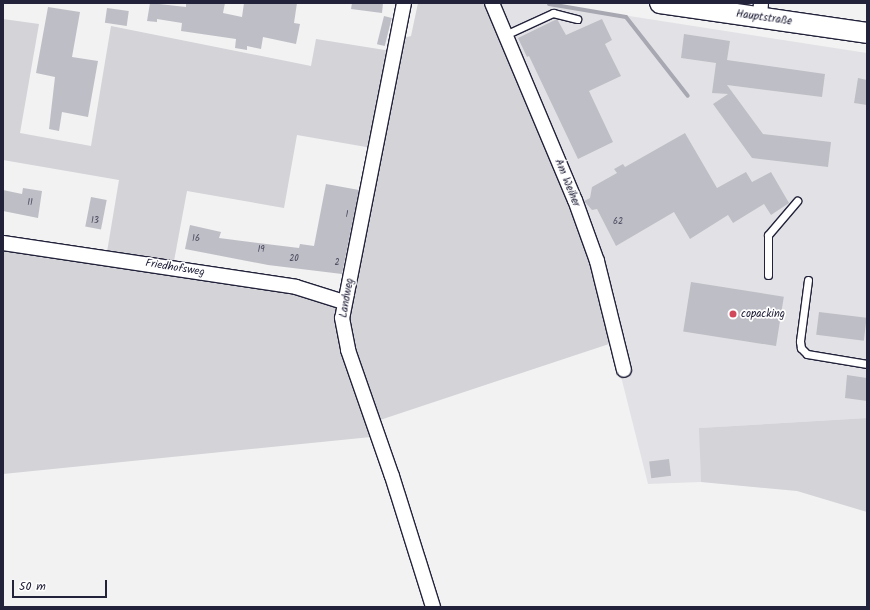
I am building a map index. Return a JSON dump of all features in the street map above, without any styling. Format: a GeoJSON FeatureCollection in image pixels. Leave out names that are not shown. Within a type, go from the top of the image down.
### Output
{"type":"FeatureCollection","features":[{"type":"Feature","properties":{"kind":"main road","name":"Hauptstraße"},"geometry":{"type":"LineString","coordinates":[[660,3],[761,10],[867,33]]}},
{"type":"Feature","properties":{"kind":"street","name":"Landweg"},"geometry":{"type":"LineString","coordinates":[[404,3],[356,242],[350,286],[344,302],[342,318],[348,350],[392,476],[433,607]]}},
{"type":"Feature","properties":{"kind":"street","name":"Am Weiher"},"geometry":{"type":"LineString","coordinates":[[492,3],[575,200],[597,261],[624,370]]}},
{"type":"Feature","properties":{"kind":"street","name":"Friedhofsweg"},"geometry":{"type":"LineString","coordinates":[[3,242],[296,286],[344,302]]}},
{"type":"Feature","properties":{"kind":"lane"},"geometry":{"type":"LineString","coordinates":[[505,35],[553,14],[577,18]]}},
{"type":"Feature","properties":{"kind":"lane"},"geometry":{"type":"LineString","coordinates":[[768,275],[768,235],[798,201]]}},
{"type":"Feature","properties":{"kind":"lane"},"geometry":{"type":"LineString","coordinates":[[808,280],[800,341],[801,348],[807,354],[867,364]]}},
{"type":"Feature","properties":{"kind":"shaded area"},"geometry":{"type":"Polygon","coordinates":[[[418,3],[486,3],[588,247],[612,343],[377,421],[353,345],[344,302],[400,39],[411,36],[418,3]]]}},
{"type":"Feature","properties":{"kind":"shaded area"},"geometry":{"type":"Polygon","coordinates":[[[486,3],[546,3],[867,53],[867,418],[700,428],[701,482],[648,484],[599,289],[486,3]]]}},
{"type":"Feature","properties":{"kind":"shaded area"},"geometry":{"type":"Polygon","coordinates":[[[3,19],[39,24],[20,133],[91,146],[111,26],[311,66],[316,39],[391,51],[372,148],[297,135],[284,208],[187,191],[174,261],[107,252],[119,180],[3,160],[3,19]]]}},
{"type":"Feature","properties":{"kind":"shaded area"},"geometry":{"type":"Polygon","coordinates":[[[3,247],[295,288],[343,302],[371,437],[3,474],[3,247]]]}},
{"type":"Feature","properties":{"kind":"shaded area"},"geometry":{"type":"Polygon","coordinates":[[[867,418],[867,512],[797,491],[701,482],[699,428],[867,418]]]}},
{"type":"Feature","properties":{"kind":"building"},"geometry":{"type":"Polygon","coordinates":[[[150,3],[186,7],[186,3],[225,3],[223,13],[242,17],[244,3],[297,3],[294,23],[300,24],[296,44],[263,37],[261,49],[247,46],[247,50],[235,48],[236,39],[181,31],[182,23],[157,19],[157,22],[147,21],[150,3]]]}},
{"type":"Feature","properties":{"kind":"building"},"geometry":{"type":"Polygon","coordinates":[[[352,3],[383,3],[382,13],[351,9],[352,3]]]}},
{"type":"Feature","properties":{"kind":"building"},"geometry":{"type":"Polygon","coordinates":[[[48,7],[80,12],[72,57],[98,61],[88,117],[62,112],[59,131],[49,129],[55,77],[36,73],[48,7]]]}},
{"type":"Feature","properties":{"kind":"building"},"geometry":{"type":"Polygon","coordinates":[[[107,8],[129,11],[127,26],[105,23],[107,8]]]}},
{"type":"Feature","properties":{"kind":"building"},"geometry":{"type":"Polygon","coordinates":[[[384,16],[392,18],[385,46],[377,44],[384,16]]]}},
{"type":"Feature","properties":{"kind":"building"},"geometry":{"type":"Polygon","coordinates":[[[557,19],[566,35],[602,19],[612,40],[605,44],[621,76],[589,91],[613,142],[578,159],[529,56],[527,57],[518,38],[557,19]]]}},
{"type":"Feature","properties":{"kind":"building"},"geometry":{"type":"Polygon","coordinates":[[[684,34],[730,41],[727,60],[825,74],[822,97],[727,85],[763,134],[831,142],[828,167],[752,158],[713,104],[728,94],[712,93],[716,63],[681,58],[684,34]]]}},
{"type":"Feature","properties":{"kind":"building"},"geometry":{"type":"Polygon","coordinates":[[[858,78],[867,80],[867,105],[854,103],[858,78]]]}},
{"type":"Feature","properties":{"kind":"building"},"geometry":{"type":"Polygon","coordinates":[[[685,133],[717,188],[746,172],[752,182],[771,172],[789,203],[771,215],[764,204],[733,223],[728,215],[690,239],[674,212],[616,246],[597,209],[592,210],[584,201],[590,198],[592,187],[617,173],[614,169],[623,164],[625,167],[685,133]]]}},
{"type":"Feature","properties":{"kind":"building"},"geometry":{"type":"Polygon","coordinates":[[[326,184],[359,190],[342,274],[268,265],[185,249],[190,225],[221,232],[219,238],[299,248],[300,244],[314,246],[326,184]]]}},
{"type":"Feature","properties":{"kind":"building"},"geometry":{"type":"Polygon","coordinates":[[[23,188],[42,191],[38,218],[3,211],[3,190],[22,194],[23,188]]]}},
{"type":"Feature","properties":{"kind":"building"},"geometry":{"type":"Polygon","coordinates":[[[91,197],[107,200],[101,230],[85,226],[91,197]]]}},
{"type":"Feature","properties":{"kind":"building","name":"copacking"},"geometry":{"type":"Polygon","coordinates":[[[691,282],[784,297],[776,346],[683,331],[691,282]]]}},
{"type":"Feature","properties":{"kind":"building"},"geometry":{"type":"Polygon","coordinates":[[[819,312],[867,318],[864,341],[816,335],[819,312]]]}},
{"type":"Feature","properties":{"kind":"building"},"geometry":{"type":"Polygon","coordinates":[[[847,375],[867,378],[867,401],[845,398],[847,375]]]}},
{"type":"Feature","properties":{"kind":"building"},"geometry":{"type":"Polygon","coordinates":[[[669,459],[671,476],[651,478],[649,461],[669,459]]]}},
{"type":"Feature","properties":{"kind":"waterway"},"geometry":{"type":"LineString","coordinates":[[549,4],[626,17],[688,96]]}},
{"type":"Feature","properties":{"kind":"place","name":"copacking"},"geometry":{"type":"Point","coordinates":[733,314]}}]}
